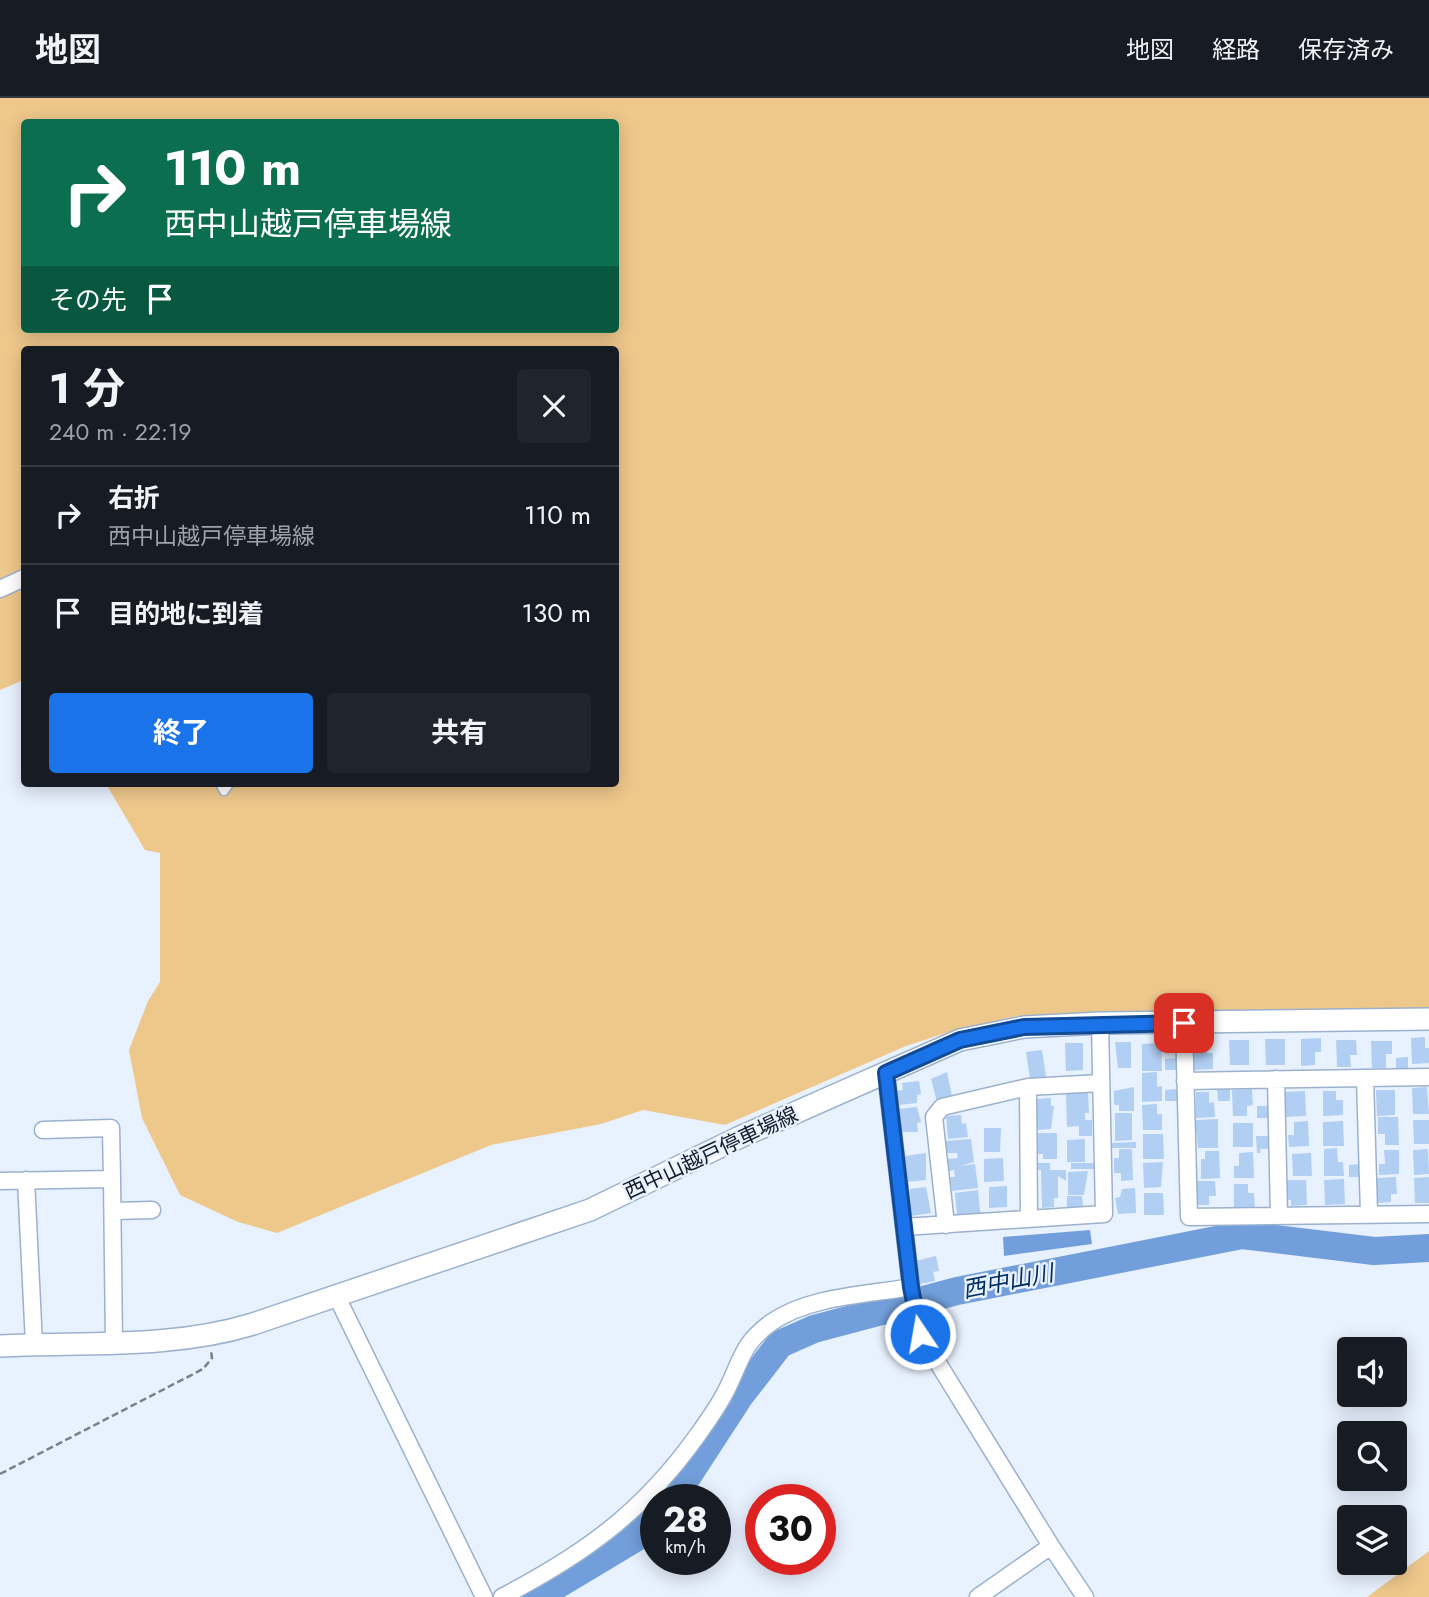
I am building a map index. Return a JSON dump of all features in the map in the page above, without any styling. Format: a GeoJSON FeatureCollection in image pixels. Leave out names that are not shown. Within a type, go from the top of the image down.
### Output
{"type":"FeatureCollection","features":[{"type":"Feature","properties":{"kind":"main road","name":"西中山越戸停車場線"},"geometry":{"type":"LineString","coordinates":[[0,1346],[151,1342],[226,1332],[337,1297],[590,1210],[740,1137],[960,1040],[1024,1027],[1100,1023],[1429,1019]]}},
{"type":"Feature","properties":{"kind":"street"},"geometry":{"type":"LineString","coordinates":[[0,589],[21,579]]}},
{"type":"Feature","properties":{"kind":"street"},"geometry":{"type":"LineString","coordinates":[[904,1227],[1104,1214],[1100,1023]]}},
{"type":"Feature","properties":{"kind":"street"},"geometry":{"type":"LineString","coordinates":[[1184,1023],[1189,1217],[1429,1214]]}},
{"type":"Feature","properties":{"kind":"street"},"geometry":{"type":"LineString","coordinates":[[886,1073],[911,1289],[920,1334],[1085,1597]]}},
{"type":"Feature","properties":{"kind":"street"},"geometry":{"type":"LineString","coordinates":[[1185,1081],[1429,1077]]}},
{"type":"Feature","properties":{"kind":"street"},"geometry":{"type":"LineString","coordinates":[[1365,1078],[1369,1214]]}},
{"type":"Feature","properties":{"kind":"street"},"geometry":{"type":"LineString","coordinates":[[1276,1079],[1279,1216]]}},
{"type":"Feature","properties":{"kind":"street"},"geometry":{"type":"LineString","coordinates":[[946,1224],[934,1117],[942,1107],[1028,1087],[1101,1083]]}},
{"type":"Feature","properties":{"kind":"street"},"geometry":{"type":"LineString","coordinates":[[1028,1087],[1029,1219]]}},
{"type":"Feature","properties":{"kind":"street"},"geometry":{"type":"LineString","coordinates":[[43,1130],[111,1128],[114,1343]]}},
{"type":"Feature","properties":{"kind":"street"},"geometry":{"type":"LineString","coordinates":[[0,1181],[112,1179]]}},
{"type":"Feature","properties":{"kind":"street"},"geometry":{"type":"LineString","coordinates":[[26,1180],[34,1344]]}},
{"type":"Feature","properties":{"kind":"street"},"geometry":{"type":"LineString","coordinates":[[114,1210],[152,1210]]}},
{"type":"Feature","properties":{"kind":"street"},"geometry":{"type":"LineString","coordinates":[[502,1597],[563,1564],[606,1534],[636,1507],[698,1435],[726,1392],[743,1348],[773,1322],[810,1304],[911,1289]]}},
{"type":"Feature","properties":{"kind":"street"},"geometry":{"type":"LineString","coordinates":[[337,1297],[484,1597]]}},
{"type":"Feature","properties":{"kind":"street"},"geometry":{"type":"LineString","coordinates":[[978,1597],[1051,1546]]}},
{"type":"Feature","properties":{"kind":"path"},"geometry":{"type":"LineString","coordinates":[[0,1474],[202,1369],[212,1358],[211,1334]]}},
{"type":"Feature","properties":{"kind":"shaded area"},"geometry":{"type":"Polygon","coordinates":[[[0,98],[1429,98],[1429,1009],[1017,1016],[958,1029],[906,1046],[725,1125],[643,1110],[601,1124],[491,1145],[277,1233],[238,1222],[180,1195],[142,1118],[129,1050],[148,1001],[160,982],[160,853],[145,850],[108,787],[619,787],[619,346],[21,346],[21,681],[0,690],[0,98]]]}},
{"type":"Feature","properties":{"kind":"shaded area"},"geometry":{"type":"Polygon","coordinates":[[[1429,1551],[1429,1597],[1367,1597],[1397,1575],[1407,1575],[1407,1567],[1429,1551]]]}},
{"type":"Feature","properties":{"kind":"water"},"geometry":{"type":"Polygon","coordinates":[[[1090,1230],[1092,1244],[1004,1256],[1003,1237],[1090,1230]]]}},
{"type":"Feature","properties":{"kind":"building"},"geometry":{"type":"Polygon","coordinates":[[[1425,1037],[1425,1048],[1429,1048],[1429,1063],[1412,1064],[1411,1038],[1425,1037]]]}},
{"type":"Feature","properties":{"kind":"building"},"geometry":{"type":"Polygon","coordinates":[[[1321,1038],[1321,1052],[1315,1052],[1315,1065],[1301,1066],[1301,1039],[1321,1038]]]}},
{"type":"Feature","properties":{"kind":"building"},"geometry":{"type":"Polygon","coordinates":[[[1265,1039],[1285,1039],[1285,1065],[1266,1065],[1265,1039]]]}},
{"type":"Feature","properties":{"kind":"building"},"geometry":{"type":"Polygon","coordinates":[[[1229,1040],[1249,1040],[1249,1065],[1230,1065],[1229,1040]]]}},
{"type":"Feature","properties":{"kind":"building"},"geometry":{"type":"Polygon","coordinates":[[[1336,1040],[1356,1040],[1357,1055],[1350,1055],[1351,1067],[1337,1067],[1336,1040]]]}},
{"type":"Feature","properties":{"kind":"building"},"geometry":{"type":"Polygon","coordinates":[[[1371,1041],[1392,1041],[1392,1054],[1386,1054],[1386,1068],[1372,1068],[1371,1041]]]}},
{"type":"Feature","properties":{"kind":"building"},"geometry":{"type":"Polygon","coordinates":[[[1115,1042],[1131,1042],[1131,1068],[1118,1068],[1115,1042]]]}},
{"type":"Feature","properties":{"kind":"building"},"geometry":{"type":"Polygon","coordinates":[[[1065,1043],[1083,1043],[1083,1070],[1066,1071],[1065,1043]]]}},
{"type":"Feature","properties":{"kind":"building"},"geometry":{"type":"Polygon","coordinates":[[[1161,1043],[1162,1071],[1142,1071],[1142,1044],[1161,1043]]]}},
{"type":"Feature","properties":{"kind":"building"},"geometry":{"type":"Polygon","coordinates":[[[1207,1043],[1207,1053],[1213,1053],[1213,1069],[1194,1070],[1194,1044],[1207,1043]]]}},
{"type":"Feature","properties":{"kind":"building"},"geometry":{"type":"Polygon","coordinates":[[[1042,1050],[1046,1077],[1030,1079],[1026,1052],[1042,1050]]]}},
{"type":"Feature","properties":{"kind":"building"},"geometry":{"type":"Polygon","coordinates":[[[1408,1057],[1408,1069],[1396,1069],[1396,1058],[1408,1057]]]}},
{"type":"Feature","properties":{"kind":"building"},"geometry":{"type":"Polygon","coordinates":[[[1177,1058],[1178,1070],[1165,1070],[1165,1059],[1177,1058]]]}},
{"type":"Feature","properties":{"kind":"building"},"geometry":{"type":"Polygon","coordinates":[[[947,1072],[952,1096],[937,1102],[931,1079],[947,1072]]]}},
{"type":"Feature","properties":{"kind":"building"},"geometry":{"type":"Polygon","coordinates":[[[1157,1072],[1157,1087],[1162,1086],[1162,1101],[1142,1102],[1142,1073],[1157,1072]]]}},
{"type":"Feature","properties":{"kind":"building"},"geometry":{"type":"Polygon","coordinates":[[[919,1081],[921,1094],[917,1095],[917,1103],[899,1105],[897,1091],[903,1090],[902,1083],[919,1081]]]}},
{"type":"Feature","properties":{"kind":"building"},"geometry":{"type":"Polygon","coordinates":[[[1134,1087],[1134,1111],[1119,1111],[1119,1105],[1114,1105],[1114,1091],[1134,1087]]]}},
{"type":"Feature","properties":{"kind":"building"},"geometry":{"type":"Polygon","coordinates":[[[1427,1087],[1429,1114],[1413,1114],[1412,1088],[1427,1087]]]}},
{"type":"Feature","properties":{"kind":"building"},"geometry":{"type":"Polygon","coordinates":[[[1217,1088],[1230,1088],[1230,1101],[1218,1101],[1217,1088]]]}},
{"type":"Feature","properties":{"kind":"building"},"geometry":{"type":"Polygon","coordinates":[[[1178,1089],[1178,1101],[1165,1101],[1165,1090],[1178,1089]]]}},
{"type":"Feature","properties":{"kind":"building"},"geometry":{"type":"Polygon","coordinates":[[[1252,1089],[1253,1105],[1247,1106],[1247,1116],[1233,1116],[1232,1090],[1252,1089]]]}},
{"type":"Feature","properties":{"kind":"building"},"geometry":{"type":"Polygon","coordinates":[[[1376,1090],[1395,1090],[1395,1115],[1377,1116],[1376,1090]]]}},
{"type":"Feature","properties":{"kind":"building"},"geometry":{"type":"Polygon","coordinates":[[[1305,1091],[1306,1116],[1285,1117],[1285,1092],[1305,1091]]]}},
{"type":"Feature","properties":{"kind":"building"},"geometry":{"type":"Polygon","coordinates":[[[1323,1091],[1336,1091],[1336,1100],[1343,1100],[1343,1115],[1323,1116],[1323,1091]]]}},
{"type":"Feature","properties":{"kind":"building"},"geometry":{"type":"Polygon","coordinates":[[[1066,1092],[1088,1092],[1089,1113],[1085,1113],[1085,1120],[1092,1120],[1092,1136],[1079,1136],[1079,1126],[1067,1127],[1066,1092]]]}},
{"type":"Feature","properties":{"kind":"building"},"geometry":{"type":"Polygon","coordinates":[[[1196,1092],[1209,1092],[1209,1103],[1214,1102],[1215,1117],[1196,1118],[1196,1092]]]}},
{"type":"Feature","properties":{"kind":"building"},"geometry":{"type":"Polygon","coordinates":[[[1051,1098],[1051,1106],[1054,1106],[1051,1129],[1037,1130],[1037,1099],[1051,1098]]]}},
{"type":"Feature","properties":{"kind":"building"},"geometry":{"type":"Polygon","coordinates":[[[1157,1104],[1157,1114],[1162,1114],[1162,1130],[1143,1130],[1142,1105],[1157,1104]]]}},
{"type":"Feature","properties":{"kind":"building"},"geometry":{"type":"Polygon","coordinates":[[[1257,1106],[1268,1106],[1269,1118],[1257,1118],[1257,1106]]]}},
{"type":"Feature","properties":{"kind":"building"},"geometry":{"type":"Polygon","coordinates":[[[917,1107],[921,1122],[917,1123],[918,1132],[901,1132],[898,1109],[917,1107]]]}},
{"type":"Feature","properties":{"kind":"building"},"geometry":{"type":"Polygon","coordinates":[[[1115,1113],[1132,1113],[1132,1140],[1115,1141],[1115,1113]]]}},
{"type":"Feature","properties":{"kind":"building"},"geometry":{"type":"Polygon","coordinates":[[[961,1115],[962,1124],[966,1123],[968,1137],[948,1139],[946,1116],[961,1115]]]}},
{"type":"Feature","properties":{"kind":"building"},"geometry":{"type":"Polygon","coordinates":[[[1378,1117],[1398,1117],[1399,1145],[1385,1145],[1385,1134],[1378,1134],[1378,1117]]]}},
{"type":"Feature","properties":{"kind":"building"},"geometry":{"type":"Polygon","coordinates":[[[1218,1119],[1218,1148],[1198,1148],[1195,1120],[1218,1119]]]}},
{"type":"Feature","properties":{"kind":"building"},"geometry":{"type":"Polygon","coordinates":[[[1413,1120],[1429,1120],[1429,1144],[1414,1144],[1413,1120]]]}},
{"type":"Feature","properties":{"kind":"building"},"geometry":{"type":"Polygon","coordinates":[[[1308,1121],[1309,1146],[1289,1147],[1288,1135],[1294,1135],[1294,1122],[1308,1121]]]}},
{"type":"Feature","properties":{"kind":"building"},"geometry":{"type":"Polygon","coordinates":[[[1343,1121],[1344,1146],[1323,1146],[1323,1122],[1343,1121]]]}},
{"type":"Feature","properties":{"kind":"building"},"geometry":{"type":"Polygon","coordinates":[[[1233,1123],[1253,1123],[1253,1147],[1233,1147],[1233,1123]]]}},
{"type":"Feature","properties":{"kind":"building"},"geometry":{"type":"Polygon","coordinates":[[[984,1128],[1001,1128],[1000,1152],[984,1152],[984,1128]]]}},
{"type":"Feature","properties":{"kind":"building"},"geometry":{"type":"Polygon","coordinates":[[[1037,1133],[1057,1133],[1057,1159],[1043,1159],[1043,1154],[1037,1154],[1037,1133]]]}},
{"type":"Feature","properties":{"kind":"building"},"geometry":{"type":"Polygon","coordinates":[[[1143,1134],[1163,1134],[1164,1159],[1143,1159],[1143,1134]]]}},
{"type":"Feature","properties":{"kind":"building"},"geometry":{"type":"Polygon","coordinates":[[[1256,1136],[1268,1136],[1269,1149],[1260,1149],[1261,1153],[1257,1153],[1256,1136]]]}},
{"type":"Feature","properties":{"kind":"building"},"geometry":{"type":"Polygon","coordinates":[[[971,1139],[974,1162],[961,1166],[975,1164],[978,1188],[952,1191],[950,1177],[955,1177],[954,1170],[949,1171],[947,1159],[958,1158],[957,1153],[946,1153],[945,1141],[971,1139]]]}},
{"type":"Feature","properties":{"kind":"building"},"geometry":{"type":"Polygon","coordinates":[[[1085,1139],[1085,1162],[1067,1162],[1067,1140],[1085,1139]]]}},
{"type":"Feature","properties":{"kind":"building"},"geometry":{"type":"Polygon","coordinates":[[[1136,1142],[1136,1148],[1110,1148],[1110,1143],[1136,1142]]]}},
{"type":"Feature","properties":{"kind":"building"},"geometry":{"type":"Polygon","coordinates":[[[1337,1148],[1338,1162],[1343,1162],[1344,1176],[1324,1176],[1324,1149],[1337,1148]]]}},
{"type":"Feature","properties":{"kind":"building"},"geometry":{"type":"Polygon","coordinates":[[[1119,1149],[1132,1149],[1133,1180],[1121,1181],[1121,1173],[1114,1173],[1114,1158],[1119,1158],[1119,1149]]]}},
{"type":"Feature","properties":{"kind":"building"},"geometry":{"type":"Polygon","coordinates":[[[1428,1149],[1429,1174],[1414,1175],[1413,1150],[1428,1149]]]}},
{"type":"Feature","properties":{"kind":"building"},"geometry":{"type":"Polygon","coordinates":[[[1384,1150],[1399,1150],[1399,1174],[1379,1175],[1379,1164],[1385,1164],[1384,1150]]]}},
{"type":"Feature","properties":{"kind":"building"},"geometry":{"type":"Polygon","coordinates":[[[1205,1151],[1219,1151],[1220,1178],[1201,1179],[1201,1159],[1205,1159],[1205,1151]]]}},
{"type":"Feature","properties":{"kind":"building"},"geometry":{"type":"Polygon","coordinates":[[[1253,1152],[1254,1178],[1234,1178],[1234,1166],[1239,1166],[1239,1153],[1253,1152]]]}},
{"type":"Feature","properties":{"kind":"building"},"geometry":{"type":"Polygon","coordinates":[[[926,1153],[926,1180],[906,1182],[905,1156],[926,1153]]]}},
{"type":"Feature","properties":{"kind":"building"},"geometry":{"type":"Polygon","coordinates":[[[1311,1153],[1312,1176],[1293,1176],[1292,1154],[1311,1153]]]}},
{"type":"Feature","properties":{"kind":"building"},"geometry":{"type":"Polygon","coordinates":[[[1003,1158],[1004,1181],[984,1182],[984,1159],[1003,1158]]]}},
{"type":"Feature","properties":{"kind":"building"},"geometry":{"type":"Polygon","coordinates":[[[1163,1162],[1161,1187],[1144,1188],[1143,1163],[1163,1162]]]}},
{"type":"Feature","properties":{"kind":"building"},"geometry":{"type":"Polygon","coordinates":[[[1037,1163],[1050,1163],[1050,1170],[1066,1170],[1066,1181],[1058,1176],[1058,1198],[1054,1198],[1054,1207],[1042,1208],[1041,1170],[1037,1170],[1037,1163]]]}},
{"type":"Feature","properties":{"kind":"building"},"geometry":{"type":"Polygon","coordinates":[[[1071,1163],[1094,1163],[1094,1169],[1071,1169],[1071,1163]]]}},
{"type":"Feature","properties":{"kind":"building"},"geometry":{"type":"Polygon","coordinates":[[[1360,1164],[1360,1177],[1349,1177],[1349,1165],[1360,1164]]]}},
{"type":"Feature","properties":{"kind":"building"},"geometry":{"type":"Polygon","coordinates":[[[1088,1171],[1084,1195],[1068,1195],[1068,1172],[1088,1171]]]}},
{"type":"Feature","properties":{"kind":"building"},"geometry":{"type":"Polygon","coordinates":[[[1396,1177],[1397,1194],[1391,1194],[1391,1202],[1377,1203],[1377,1178],[1396,1177]]]}},
{"type":"Feature","properties":{"kind":"building"},"geometry":{"type":"Polygon","coordinates":[[[1429,1177],[1429,1203],[1415,1203],[1414,1178],[1429,1177]]]}},
{"type":"Feature","properties":{"kind":"building"},"geometry":{"type":"Polygon","coordinates":[[[1344,1179],[1345,1204],[1325,1205],[1324,1180],[1344,1179]]]}},
{"type":"Feature","properties":{"kind":"building"},"geometry":{"type":"Polygon","coordinates":[[[1285,1180],[1306,1180],[1307,1205],[1291,1206],[1291,1200],[1286,1200],[1285,1180]]]}},
{"type":"Feature","properties":{"kind":"building"},"geometry":{"type":"Polygon","coordinates":[[[1196,1181],[1215,1181],[1216,1196],[1209,1196],[1209,1205],[1196,1205],[1196,1181]]]}},
{"type":"Feature","properties":{"kind":"building"},"geometry":{"type":"Polygon","coordinates":[[[1234,1184],[1248,1184],[1248,1193],[1254,1193],[1255,1209],[1234,1209],[1234,1184]]]}},
{"type":"Feature","properties":{"kind":"building"},"geometry":{"type":"Polygon","coordinates":[[[1007,1186],[1007,1207],[989,1208],[989,1187],[1007,1186]]]}},
{"type":"Feature","properties":{"kind":"building"},"geometry":{"type":"Polygon","coordinates":[[[926,1187],[931,1213],[911,1216],[910,1189],[926,1187]]]}},
{"type":"Feature","properties":{"kind":"building"},"geometry":{"type":"Polygon","coordinates":[[[1135,1188],[1136,1213],[1118,1214],[1115,1198],[1120,1197],[1122,1189],[1135,1188]]]}},
{"type":"Feature","properties":{"kind":"building"},"geometry":{"type":"Polygon","coordinates":[[[978,1190],[980,1211],[984,1214],[957,1214],[955,1193],[978,1190]]]}},
{"type":"Feature","properties":{"kind":"building"},"geometry":{"type":"Polygon","coordinates":[[[1144,1193],[1163,1193],[1164,1215],[1144,1215],[1144,1193]]]}},
{"type":"Feature","properties":{"kind":"building"},"geometry":{"type":"Polygon","coordinates":[[[1067,1196],[1082,1196],[1083,1207],[1067,1207],[1067,1196]]]}},
{"type":"Feature","properties":{"kind":"building"},"geometry":{"type":"Polygon","coordinates":[[[936,1256],[939,1271],[933,1272],[935,1281],[920,1284],[915,1261],[936,1256]]]}},
{"type":"Feature","properties":{"kind":"waterway","name":"西中山川"},"geometry":{"type":"LineString","coordinates":[[682,1484],[739,1397],[780,1344],[814,1329],[957,1291],[1242,1235],[1374,1251],[1429,1248]]}},
{"type":"Feature","properties":{"kind":"waterway","name":"西中山川"},"geometry":{"type":"LineString","coordinates":[[537,1597],[640,1534]]}},
{"type":"Feature","properties":{"kind":"route"},"geometry":{"type":"LineString","coordinates":[[920,1334],[911,1287],[886,1073],[960,1040],[1024,1027],[1184,1023]]}}]}
